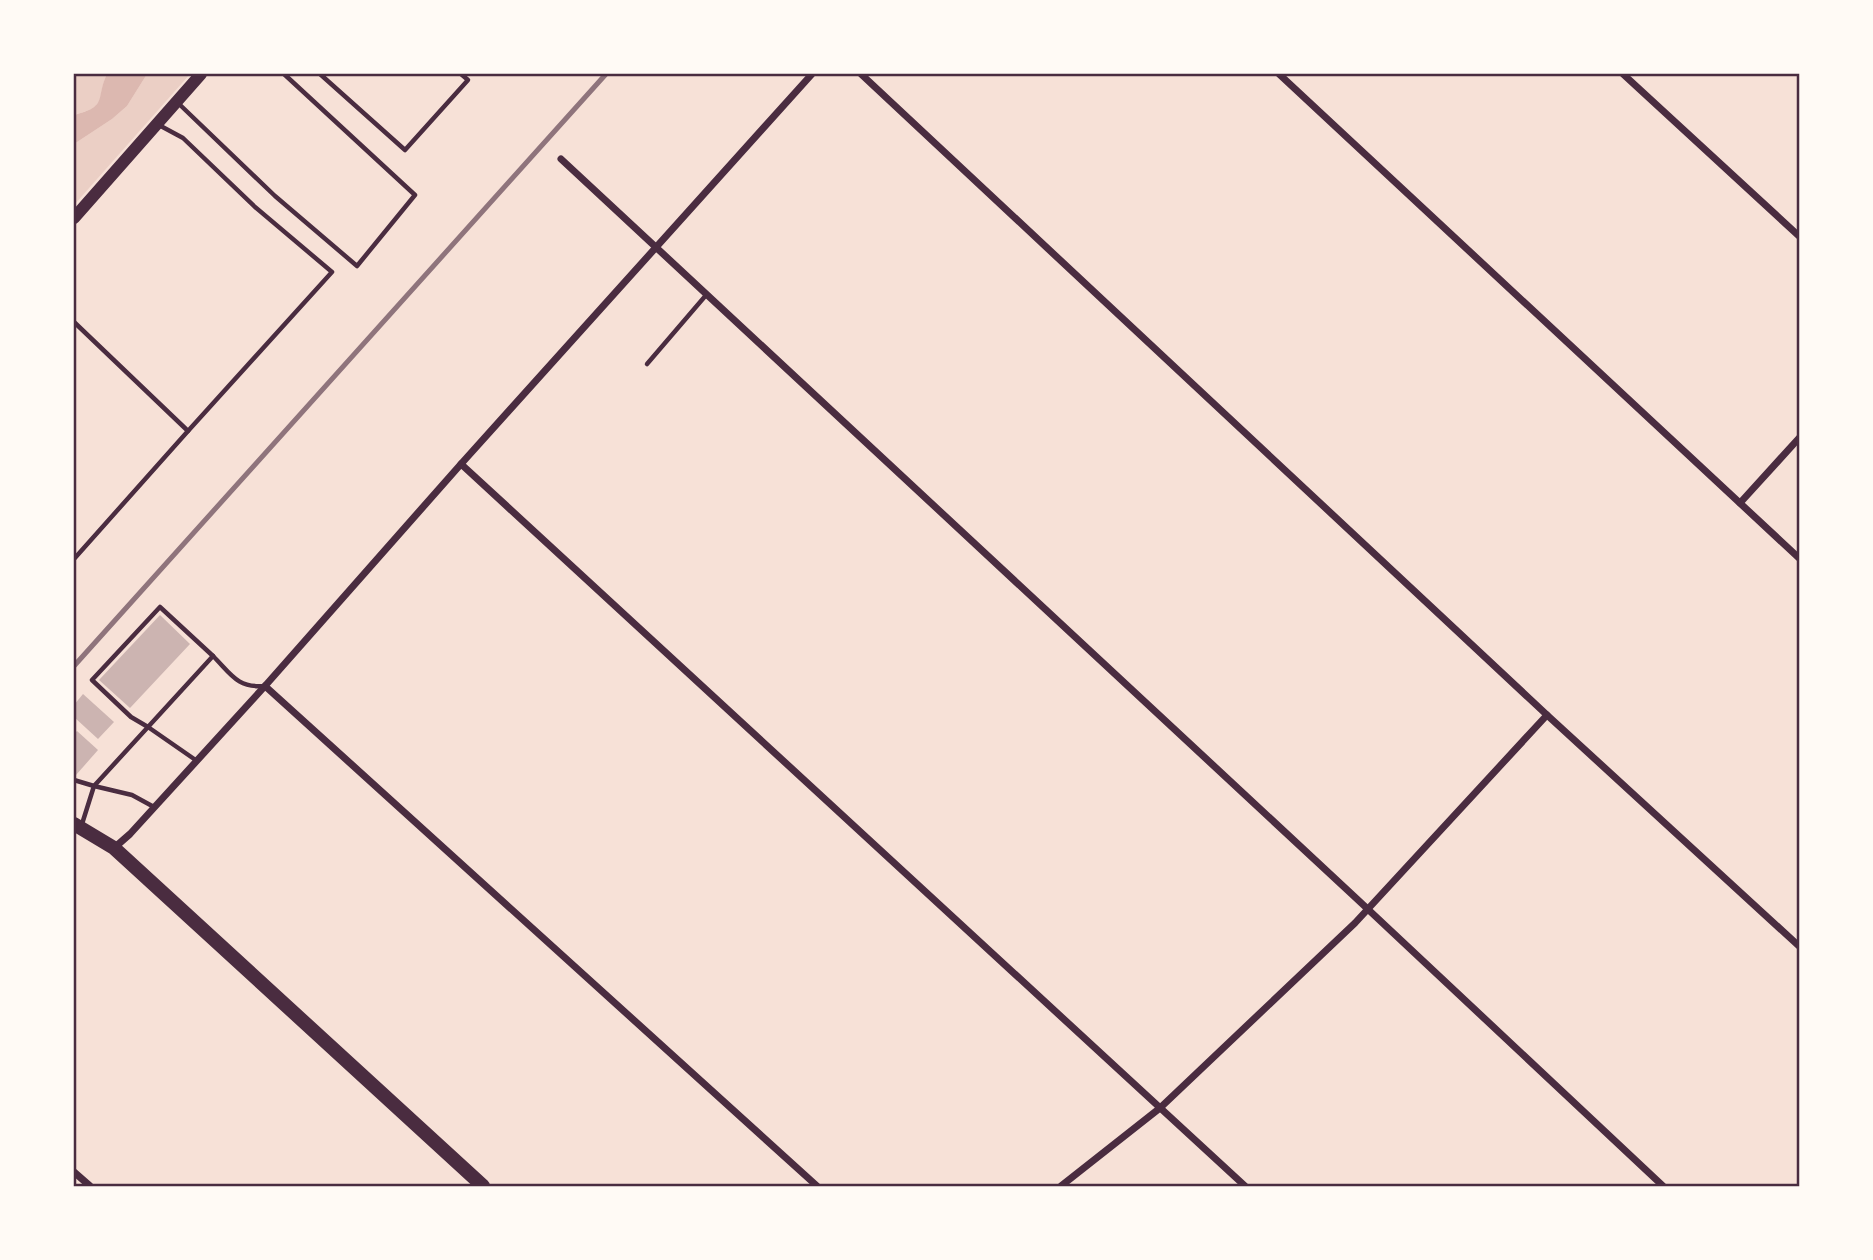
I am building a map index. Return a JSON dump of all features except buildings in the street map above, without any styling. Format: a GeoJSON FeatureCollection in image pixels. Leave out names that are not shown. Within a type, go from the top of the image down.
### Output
{"type":"FeatureCollection","features":[{"type":"Feature","properties":{"kind":"main road"},"geometry":{"type":"LineString","coordinates":[[77,826],[114,848],[483,1186]]}},
{"type":"Feature","properties":{"kind":"street"},"geometry":{"type":"LineString","coordinates":[[74,218],[201,74]]}},
{"type":"Feature","properties":{"kind":"street"},"geometry":{"type":"LineString","coordinates":[[114,848],[265,686],[460,464],[812,74]]}},
{"type":"Feature","properties":{"kind":"street"},"geometry":{"type":"LineString","coordinates":[[861,74],[1547,715],[1800,947]]}},
{"type":"Feature","properties":{"kind":"street"},"geometry":{"type":"LineString","coordinates":[[1279,74],[1800,559]]}},
{"type":"Feature","properties":{"kind":"street"},"geometry":{"type":"LineString","coordinates":[[1623,74],[1800,237]]}},
{"type":"Feature","properties":{"kind":"street"},"geometry":{"type":"LineString","coordinates":[[561,159],[1663,1186]]}},
{"type":"Feature","properties":{"kind":"street"},"geometry":{"type":"LineString","coordinates":[[1740,503],[1800,437]]}},
{"type":"Feature","properties":{"kind":"street"},"geometry":{"type":"LineString","coordinates":[[460,464],[1245,1186]]}},
{"type":"Feature","properties":{"kind":"street"},"geometry":{"type":"LineString","coordinates":[[265,686],[817,1186]]}},
{"type":"Feature","properties":{"kind":"street"},"geometry":{"type":"LineString","coordinates":[[1061,1186],[1160,1108],[1368,909],[1547,715]]}},
{"type":"Feature","properties":{"kind":"street"},"geometry":{"type":"LineString","coordinates":[[74,1172],[90,1186]]}},
{"type":"Feature","properties":{"kind":"lane"},"geometry":{"type":"LineString","coordinates":[[177,101],[275,196],[356,266],[415,195],[284,74]]}},
{"type":"Feature","properties":{"kind":"lane"},"geometry":{"type":"LineString","coordinates":[[320,74],[405,150],[468,80],[461,74]]}},
{"type":"Feature","properties":{"kind":"lane"},"geometry":{"type":"LineString","coordinates":[[74,559],[332,272],[255,206],[183,138],[157,124]]}},
{"type":"Feature","properties":{"kind":"lane"},"geometry":{"type":"LineString","coordinates":[[647,364],[707,294]]}},
{"type":"Feature","properties":{"kind":"lane"},"geometry":{"type":"LineString","coordinates":[[74,322],[188,431]]}},
{"type":"Feature","properties":{"kind":"lane"},"geometry":{"type":"LineString","coordinates":[[197,761],[131,717],[92,680],[160,607],[240,683],[250,687],[265,686]]}},
{"type":"Feature","properties":{"kind":"lane"},"geometry":{"type":"LineString","coordinates":[[77,826],[94,786],[213,656]]}},
{"type":"Feature","properties":{"kind":"lane"},"geometry":{"type":"LineString","coordinates":[[74,780],[132,795],[154,807]]}},
{"type":"Feature","properties":{"kind":"shaded area"},"geometry":{"type":"Polygon","coordinates":[[[74,74],[107,74],[97,104],[74,115],[74,74]]]}},
{"type":"Feature","properties":{"kind":"shaded area"},"geometry":{"type":"Polygon","coordinates":[[[107,74],[147,74],[127,106],[74,144],[74,115],[97,105],[107,74]]]}},
{"type":"Feature","properties":{"kind":"shaded area"},"geometry":{"type":"Polygon","coordinates":[[[147,74],[190,74],[74,205],[74,144],[127,106],[147,74]]]}},
{"type":"Feature","properties":{"kind":"railway"},"geometry":{"type":"LineString","coordinates":[[74,666],[606,74]]}}]}
